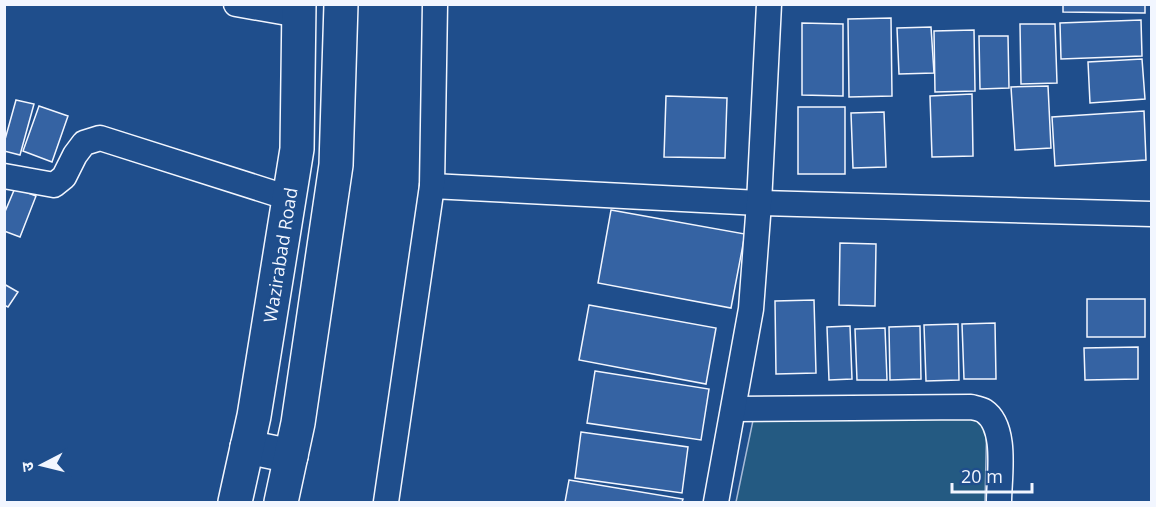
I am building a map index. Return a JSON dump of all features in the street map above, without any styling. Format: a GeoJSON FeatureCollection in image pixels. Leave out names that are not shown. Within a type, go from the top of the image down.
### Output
{"type":"FeatureCollection","features":[{"type":"Feature","properties":{"kind":"main road"},"geometry":{"type":"LineString","coordinates":[[281,502],[298,423],[336,165],[341,4]]}},
{"type":"Feature","properties":{"kind":"main road","name":"Wazirabad Road"},"geometry":{"type":"LineString","coordinates":[[235,502],[247,447],[297,149],[299,10]]}},
{"type":"Feature","properties":{"kind":"main road"},"geometry":{"type":"LineString","coordinates":[[247,447],[291,456]]}},
{"type":"Feature","properties":{"kind":"street"},"geometry":{"type":"LineString","coordinates":[[236,4],[299,10]]}},
{"type":"Feature","properties":{"kind":"street"},"geometry":{"type":"LineString","coordinates":[[387,502],[432,186],[435,4]]}},
{"type":"Feature","properties":{"kind":"street"},"geometry":{"type":"LineString","coordinates":[[716,502],[751,309],[769,4]]}},
{"type":"Feature","properties":{"kind":"street"},"geometry":{"type":"LineString","coordinates":[[4,176],[54,185],[64,177],[84,143],[100,138],[289,198]]}},
{"type":"Feature","properties":{"kind":"street"},"geometry":{"type":"LineString","coordinates":[[432,186],[759,203],[1152,214]]}},
{"type":"Feature","properties":{"kind":"street"},"geometry":{"type":"LineString","coordinates":[[734,409],[971,407],[984,411],[994,422],[1000,440],[999,502]]}},
{"type":"Feature","properties":{"kind":"shaded area"},"geometry":{"type":"Polygon","coordinates":[[[756,406],[987,416],[985,502],[736,502],[756,406]]]}},
{"type":"Feature","properties":{"kind":"building"},"geometry":{"type":"Polygon","coordinates":[[[1063,4],[1145,4],[1145,13],[1063,12],[1063,4]]]}},
{"type":"Feature","properties":{"kind":"building"},"geometry":{"type":"Polygon","coordinates":[[[891,18],[892,96],[849,97],[848,19],[891,18]]]}},
{"type":"Feature","properties":{"kind":"building"},"geometry":{"type":"Polygon","coordinates":[[[1141,20],[1142,56],[1061,59],[1060,23],[1141,20]]]}},
{"type":"Feature","properties":{"kind":"building"},"geometry":{"type":"Polygon","coordinates":[[[802,23],[843,24],[843,96],[802,95],[802,23]]]}},
{"type":"Feature","properties":{"kind":"building"},"geometry":{"type":"Polygon","coordinates":[[[1020,24],[1055,24],[1057,83],[1021,84],[1020,24]]]}},
{"type":"Feature","properties":{"kind":"building"},"geometry":{"type":"Polygon","coordinates":[[[931,27],[934,73],[899,74],[897,28],[931,27]]]}},
{"type":"Feature","properties":{"kind":"building"},"geometry":{"type":"Polygon","coordinates":[[[974,30],[975,91],[935,92],[934,31],[974,30]]]}},
{"type":"Feature","properties":{"kind":"building"},"geometry":{"type":"Polygon","coordinates":[[[979,36],[1008,36],[1009,88],[980,89],[979,36]]]}},
{"type":"Feature","properties":{"kind":"building"},"geometry":{"type":"Polygon","coordinates":[[[1142,59],[1145,99],[1090,103],[1088,62],[1142,59]]]}},
{"type":"Feature","properties":{"kind":"building"},"geometry":{"type":"Polygon","coordinates":[[[1048,86],[1051,148],[1015,150],[1011,87],[1048,86]]]}},
{"type":"Feature","properties":{"kind":"building"},"geometry":{"type":"Polygon","coordinates":[[[972,94],[973,156],[932,157],[930,96],[972,94]]]}},
{"type":"Feature","properties":{"kind":"building"},"geometry":{"type":"Polygon","coordinates":[[[666,96],[727,98],[725,158],[664,157],[666,96]]]}},
{"type":"Feature","properties":{"kind":"building"},"geometry":{"type":"Polygon","coordinates":[[[16,100],[34,104],[20,155],[4,151],[4,143],[16,100]]]}},
{"type":"Feature","properties":{"kind":"building"},"geometry":{"type":"Polygon","coordinates":[[[39,106],[68,116],[52,162],[23,151],[39,106]]]}},
{"type":"Feature","properties":{"kind":"building"},"geometry":{"type":"Polygon","coordinates":[[[798,107],[845,107],[845,174],[798,174],[798,107]]]}},
{"type":"Feature","properties":{"kind":"building"},"geometry":{"type":"Polygon","coordinates":[[[1144,111],[1146,160],[1055,166],[1052,117],[1144,111]]]}},
{"type":"Feature","properties":{"kind":"building"},"geometry":{"type":"Polygon","coordinates":[[[884,112],[886,167],[853,168],[851,113],[884,112]]]}},
{"type":"Feature","properties":{"kind":"building"},"geometry":{"type":"Polygon","coordinates":[[[15,188],[36,196],[20,237],[4,231],[4,214],[15,188]]]}},
{"type":"Feature","properties":{"kind":"building"},"geometry":{"type":"Polygon","coordinates":[[[611,210],[745,234],[731,308],[598,283],[611,210]]]}},
{"type":"Feature","properties":{"kind":"building"},"geometry":{"type":"Polygon","coordinates":[[[840,243],[876,244],[875,306],[839,305],[840,243]]]}},
{"type":"Feature","properties":{"kind":"building"},"geometry":{"type":"Polygon","coordinates":[[[4,284],[18,292],[8,307],[4,305],[4,284]]]}},
{"type":"Feature","properties":{"kind":"building"},"geometry":{"type":"Polygon","coordinates":[[[1087,299],[1145,299],[1145,337],[1087,337],[1087,299]]]}},
{"type":"Feature","properties":{"kind":"building"},"geometry":{"type":"Polygon","coordinates":[[[814,300],[816,373],[776,374],[775,301],[814,300]]]}},
{"type":"Feature","properties":{"kind":"building"},"geometry":{"type":"Polygon","coordinates":[[[589,305],[716,328],[706,384],[579,360],[589,305]]]}},
{"type":"Feature","properties":{"kind":"building"},"geometry":{"type":"Polygon","coordinates":[[[995,323],[996,379],[964,379],[962,324],[995,323]]]}},
{"type":"Feature","properties":{"kind":"building"},"geometry":{"type":"Polygon","coordinates":[[[958,324],[959,380],[926,381],[924,325],[958,324]]]}},
{"type":"Feature","properties":{"kind":"building"},"geometry":{"type":"Polygon","coordinates":[[[850,326],[852,379],[829,380],[827,327],[850,326]]]}},
{"type":"Feature","properties":{"kind":"building"},"geometry":{"type":"Polygon","coordinates":[[[920,326],[921,379],[890,380],[889,327],[920,326]]]}},
{"type":"Feature","properties":{"kind":"building"},"geometry":{"type":"Polygon","coordinates":[[[885,328],[887,380],[857,380],[855,329],[885,328]]]}},
{"type":"Feature","properties":{"kind":"building"},"geometry":{"type":"Polygon","coordinates":[[[1138,347],[1138,379],[1085,380],[1084,348],[1138,347]]]}},
{"type":"Feature","properties":{"kind":"building"},"geometry":{"type":"Polygon","coordinates":[[[595,371],[709,389],[701,440],[587,423],[595,371]]]}},
{"type":"Feature","properties":{"kind":"building"},"geometry":{"type":"Polygon","coordinates":[[[581,432],[688,447],[682,493],[575,478],[581,432]]]}},
{"type":"Feature","properties":{"kind":"building"},"geometry":{"type":"Polygon","coordinates":[[[569,480],[683,499],[682,502],[565,502],[569,480]]]}}]}
